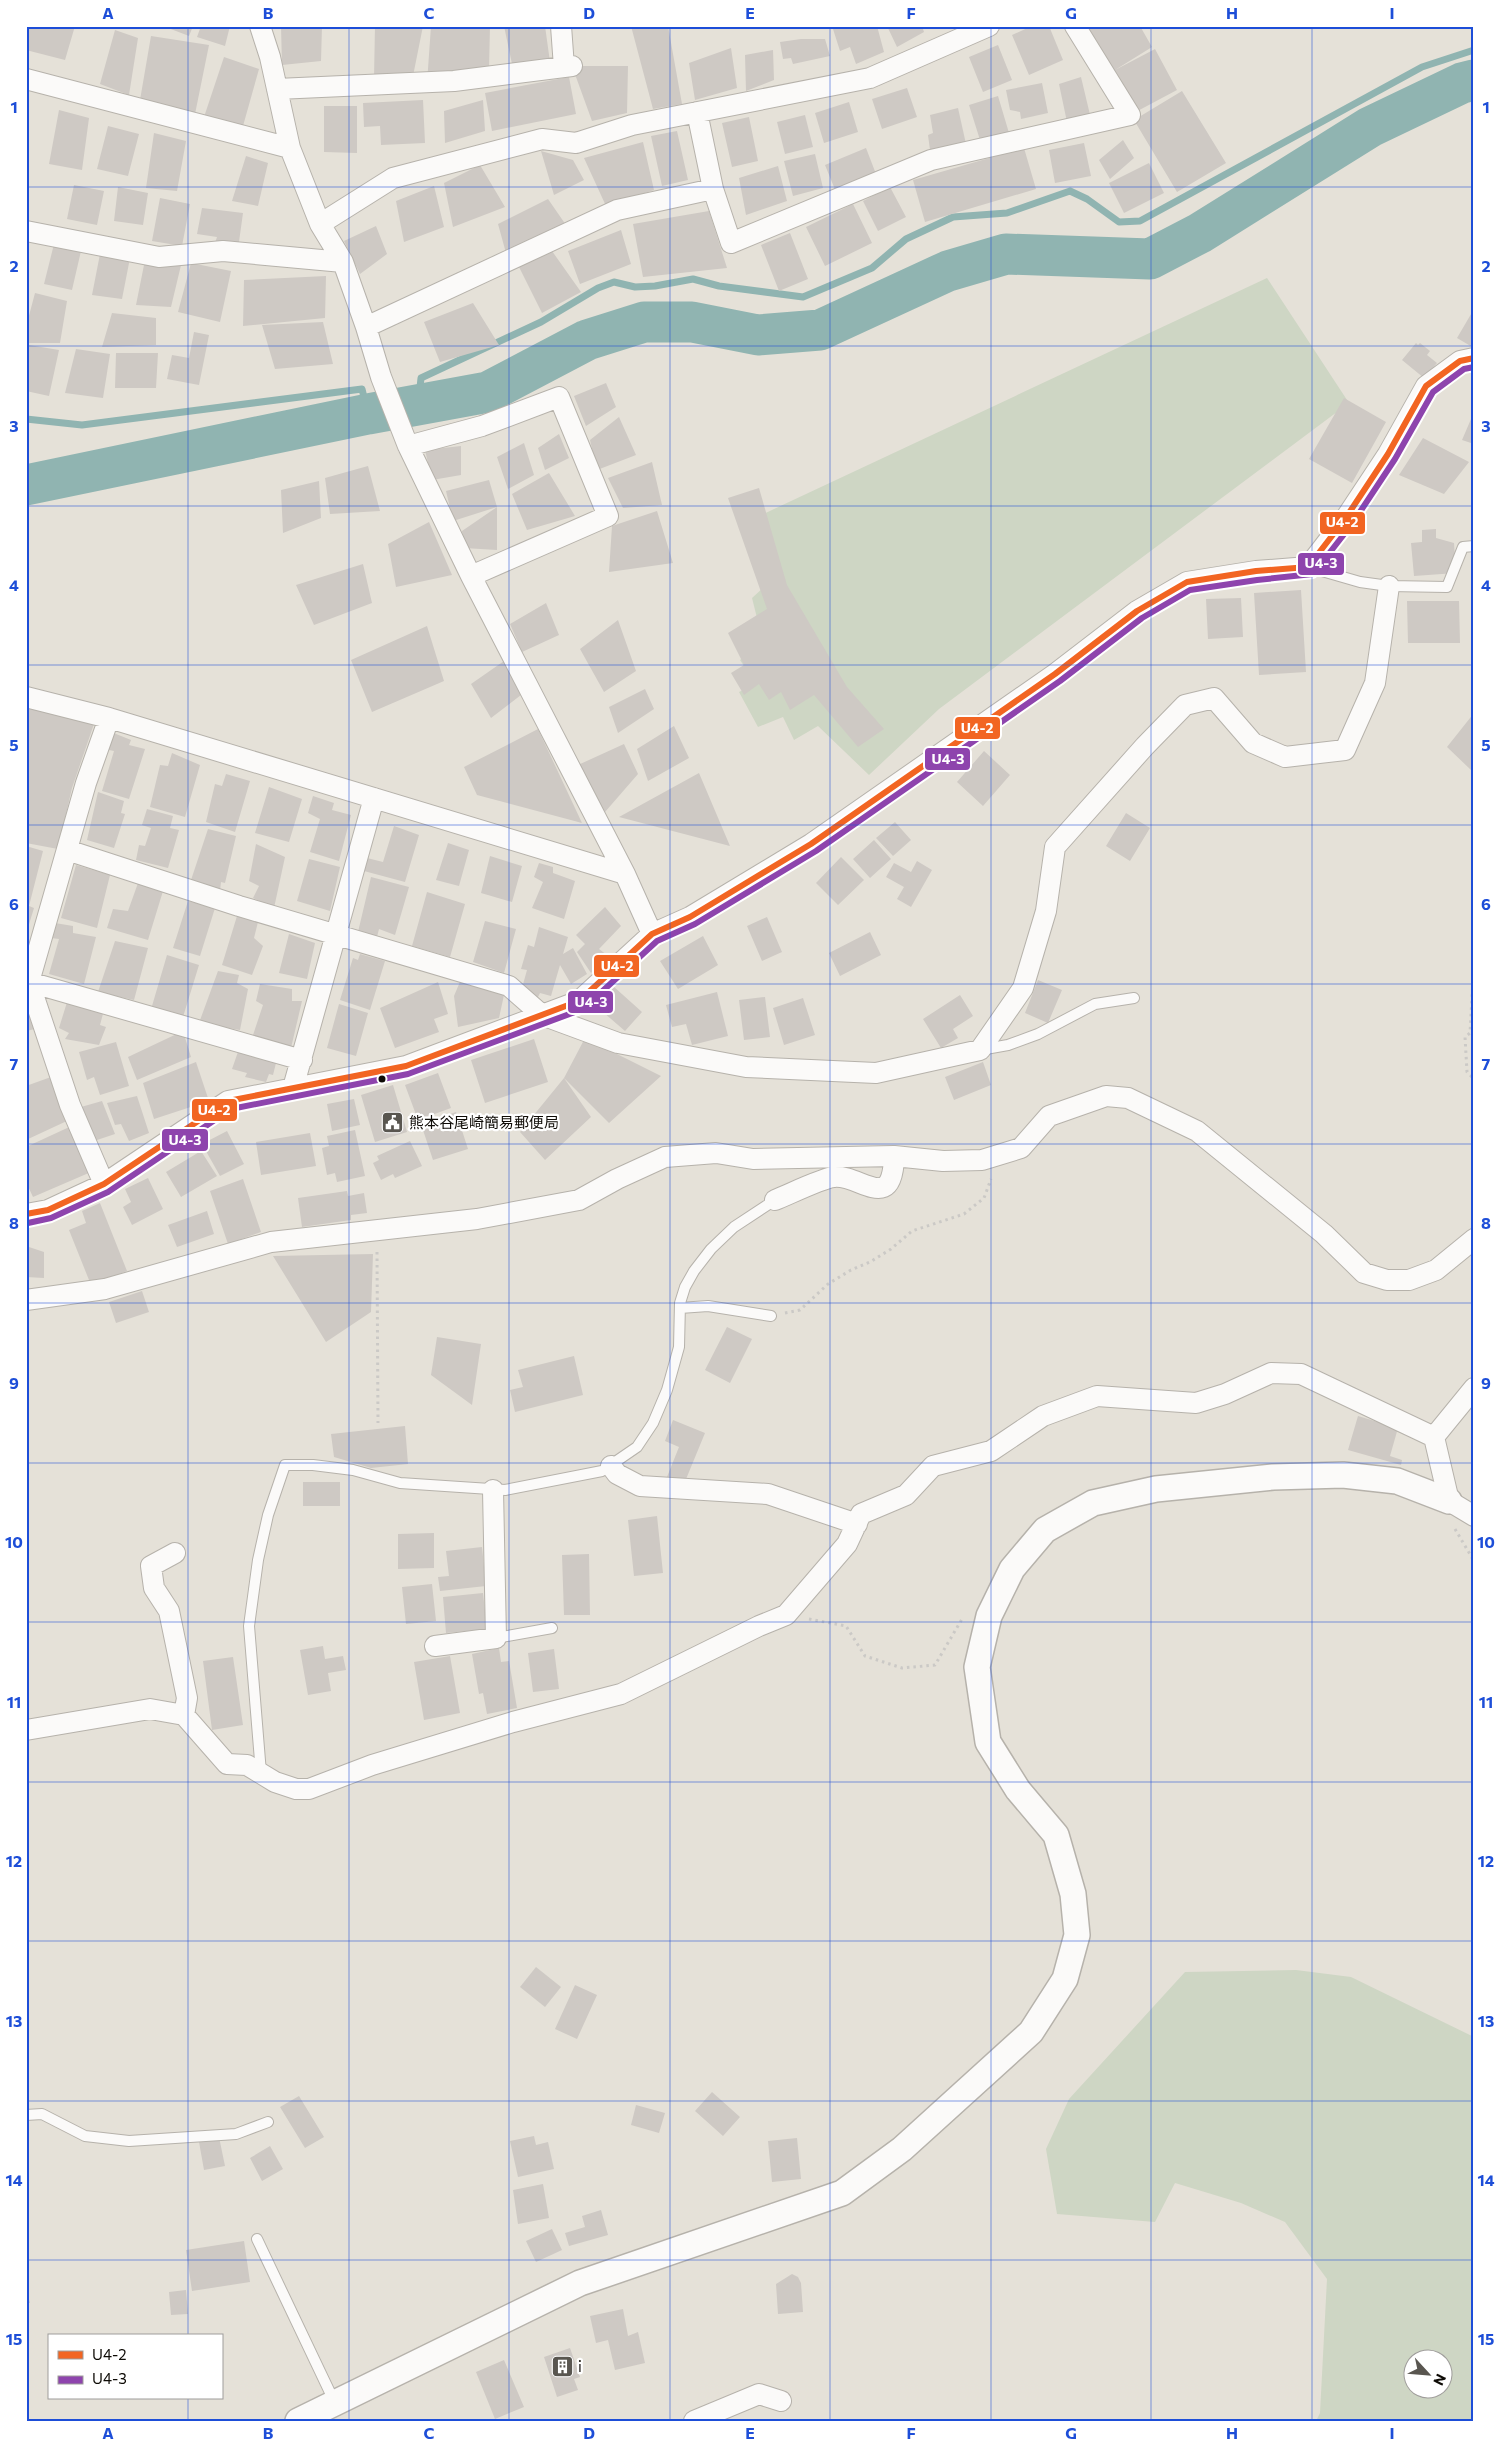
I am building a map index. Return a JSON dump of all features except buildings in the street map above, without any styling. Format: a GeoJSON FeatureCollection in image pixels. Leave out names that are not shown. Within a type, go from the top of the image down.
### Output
{"type":"FeatureCollection","features":[{"type":"Feature","properties":{"kind":"street"},"geometry":{"type":"LineString","coordinates":[[260,26],[270,58],[290,148],[320,224],[343,262],[381,377],[407,443],[471,576],[625,874],[652,934]]}},
{"type":"Feature","properties":{"kind":"street"},"geometry":{"type":"LineString","coordinates":[[277,89],[454,81],[568,66],[560,26]]}},
{"type":"Feature","properties":{"kind":"street"},"geometry":{"type":"LineString","coordinates":[[320,224],[394,178],[542,139],[576,143],[632,125],[870,78],[989,26]]}},
{"type":"Feature","properties":{"kind":"street"},"geometry":{"type":"LineString","coordinates":[[697,112],[713,189],[731,243],[931,160],[1130,115],[1075,26]]}},
{"type":"Feature","properties":{"kind":"street"},"geometry":{"type":"LineString","coordinates":[[26,79],[290,148]]}},
{"type":"Feature","properties":{"kind":"street"},"geometry":{"type":"LineString","coordinates":[[366,327],[617,210],[713,189]]}},
{"type":"Feature","properties":{"kind":"street"},"geometry":{"type":"LineString","coordinates":[[26,231],[159,257],[223,250],[343,262]]}},
{"type":"Feature","properties":{"kind":"street"},"geometry":{"type":"LineString","coordinates":[[26,1214],[48,1210],[104,1184],[228,1101],[406,1066],[579,1001],[652,934],[690,917],[811,844],[1055,674],[1137,611],[1187,582],[1256,571],[1308,566],[1345,519],[1388,454],[1426,386],[1460,361],[1474,358]]}},
{"type":"Feature","properties":{"kind":"street"},"geometry":{"type":"LineString","coordinates":[[407,443],[482,426],[559,397],[608,516],[471,576]]}},
{"type":"Feature","properties":{"kind":"street"},"geometry":{"type":"LineString","coordinates":[[67,850],[336,935],[509,986],[542,1014],[618,1043],[746,1067],[876,1073],[980,1050],[1023,988],[1046,911],[1055,847],[1145,746],[1185,705],[1214,698],[1253,743],[1285,757],[1345,750],[1375,683],[1389,586]]}},
{"type":"Feature","properties":{"kind":"street"},"geometry":{"type":"LineString","coordinates":[[26,697],[108,718],[625,874]]}},
{"type":"Feature","properties":{"kind":"street"},"geometry":{"type":"LineString","coordinates":[[104,1184],[70,1105],[29,982],[108,718]]}},
{"type":"Feature","properties":{"kind":"street"},"geometry":{"type":"LineString","coordinates":[[292,1088],[302,1060],[374,798]]}},
{"type":"Feature","properties":{"kind":"street"},"geometry":{"type":"LineString","coordinates":[[29,982],[302,1060]]}},
{"type":"Feature","properties":{"kind":"street"},"geometry":{"type":"LineString","coordinates":[[26,1300],[105,1289],[271,1242],[477,1219],[579,1200],[616,1178],[665,1157],[716,1153],[753,1159],[894,1156],[943,1161],[982,1160],[1021,1148],[1049,1116],[1106,1096],[1128,1098],[1197,1131],[1324,1234],[1364,1273],[1387,1280],[1409,1280],[1436,1270],[1474,1239]]}},
{"type":"Feature","properties":{"kind":"street"},"geometry":{"type":"LineString","coordinates":[[775,1200],[834,1177],[875,1189],[881,1187],[886,1185],[894,1174],[894,1156]]}},
{"type":"Feature","properties":{"kind":"street"},"geometry":{"type":"LineString","coordinates":[[26,1730],[150,1709],[184,1715],[227,1764],[247,1765],[275,1782],[296,1789],[309,1789],[372,1765],[504,1725],[621,1694],[759,1626],[786,1615],[847,1544],[862,1514],[906,1495],[933,1466],[991,1450],[1043,1416],[1097,1396],[1196,1403],[1225,1394],[1270,1373],[1301,1374],[1434,1437]]}},
{"type":"Feature","properties":{"kind":"street"},"geometry":{"type":"LineString","coordinates":[[1434,1437],[1474,1388]]}},
{"type":"Feature","properties":{"kind":"street"},"geometry":{"type":"LineString","coordinates":[[1434,1437],[1448,1502]]}},
{"type":"Feature","properties":{"kind":"street"},"geometry":{"type":"LineString","coordinates":[[611,1466],[617,1474],[640,1486],[768,1494],[857,1524]]}},
{"type":"Feature","properties":{"kind":"street"},"geometry":{"type":"LineString","coordinates":[[298,2421],[580,2283],[842,2193],[902,2149],[1031,2032],[1065,1979],[1077,1935],[1074,1894],[1056,1835],[1018,1790],[988,1742],[977,1667],[989,1616],[1012,1569],[1045,1530],[1093,1503],[1156,1489],[1273,1477],[1343,1475],[1397,1481],[1448,1502],[1474,1516]]}},
{"type":"Feature","properties":{"kind":"street"},"geometry":{"type":"LineString","coordinates":[[435,1646],[496,1638],[493,1490]]}},
{"type":"Feature","properties":{"kind":"street"},"geometry":{"type":"LineString","coordinates":[[175,1553],[151,1566],[154,1588],[169,1611],[186,1698],[184,1715]]}},
{"type":"Feature","properties":{"kind":"street"},"geometry":{"type":"LineString","coordinates":[[694,2421],[759,2394],[781,2401]]}},
{"type":"Feature","properties":{"kind":"lane"},"geometry":{"type":"LineString","coordinates":[[1308,566],[1360,582],[1389,586],[1447,587],[1464,547],[1474,546]]}},
{"type":"Feature","properties":{"kind":"lane"},"geometry":{"type":"LineString","coordinates":[[980,1050],[1008,1045],[1038,1034],[1095,1004],[1134,998]]}},
{"type":"Feature","properties":{"kind":"lane"},"geometry":{"type":"LineString","coordinates":[[261,1774],[249,1626],[258,1560],[268,1515],[285,1465],[313,1465],[353,1470],[400,1484],[493,1490],[505,1490],[602,1471],[637,1447],[653,1423],[667,1390],[679,1347],[680,1308],[685,1287],[711,1249],[734,1228],[775,1200]]}},
{"type":"Feature","properties":{"kind":"lane"},"geometry":{"type":"LineString","coordinates":[[680,1308],[708,1306],[771,1316]]}},
{"type":"Feature","properties":{"kind":"lane"},"geometry":{"type":"LineString","coordinates":[[496,1638],[552,1628]]}},
{"type":"Feature","properties":{"kind":"lane"},"geometry":{"type":"LineString","coordinates":[[26,2115],[42,2114],[85,2136],[129,2141],[236,2134],[268,2122]]}},
{"type":"Feature","properties":{"kind":"lane"},"geometry":{"type":"LineString","coordinates":[[257,2239],[335,2403]]}},
{"type":"Feature","properties":{"kind":"path"},"geometry":{"type":"LineString","coordinates":[[1474,962],[1470,1033],[1465,1037],[1467,1072],[1474,1079]]}},
{"type":"Feature","properties":{"kind":"path"},"geometry":{"type":"LineString","coordinates":[[771,1316],[800,1310],[828,1284],[891,1249],[912,1231],[964,1214],[984,1198],[991,1180],[994,1156]]}},
{"type":"Feature","properties":{"kind":"path"},"geometry":{"type":"LineString","coordinates":[[377,1231],[378,1423]]}},
{"type":"Feature","properties":{"kind":"path"},"geometry":{"type":"LineString","coordinates":[[786,1615],[846,1626],[865,1656],[902,1668],[935,1665],[964,1616]]}},
{"type":"Feature","properties":{"kind":"green space"},"geometry":{"type":"Polygon","coordinates":[[[1267,278],[1349,403],[939,709],[869,775],[818,726],[794,740],[783,717],[758,727],[739,692],[756,684],[740,660],[763,642],[752,598],[764,587],[742,524],[1267,278]]]}},
{"type":"Feature","properties":{"kind":"green space"},"geometry":{"type":"Polygon","coordinates":[[[1296,1970],[1351,1977],[1474,2037],[1474,2421],[1316,2421],[1320,2413],[1327,2279],[1285,2222],[1241,2203],[1175,2183],[1155,2222],[1057,2214],[1046,2149],[1069,2099],[1185,1972],[1296,1970]]]}},
{"type":"Feature","properties":{"kind":"waterway"},"geometry":{"type":"LineString","coordinates":[[418,406],[421,378],[541,322],[598,288],[614,282],[635,287],[655,286],[693,279],[719,286],[803,297],[872,268],[906,239],[953,217],[1007,213],[1070,191],[1087,199],[1119,222],[1140,221],[1422,67],[1474,50]]}},
{"type":"Feature","properties":{"kind":"waterway"},"geometry":{"type":"LineString","coordinates":[[26,485],[368,414],[488,392],[587,340],[644,322],[692,322],[758,335],[820,330],[948,271],[1006,254],[1150,259],[1200,233],[1370,127],[1462,83],[1474,80]]}},
{"type":"Feature","properties":{"kind":"waterway"},"geometry":{"type":"LineString","coordinates":[[26,419],[82,425],[362,389],[368,414]]}},
{"type":"Feature","properties":{"kind":"transit line","name":"U4-2"},"geometry":{"type":"LineString","coordinates":[[26,1214],[48,1210],[104,1184],[228,1101],[406,1066],[579,1001],[652,934],[690,917],[811,844],[1055,674],[1137,611],[1187,582],[1256,571],[1308,567],[1345,519],[1388,454],[1426,386],[1460,361],[1474,358]]}},
{"type":"Feature","properties":{"kind":"transit line","name":"U4-3"},"geometry":{"type":"LineString","coordinates":[[28,1223],[51,1218],[108,1192],[231,1109],[408,1074],[583,1009],[657,941],[695,924],[816,851],[1060,681],[1142,618],[1190,590],[1313,574],[1352,524],[1395,459],[1433,392],[1464,369],[1474,367]]}},
{"type":"Feature","properties":{"kind":"place","name":"熊本谷尾崎簡易郵便局"},"geometry":{"type":"Point","coordinates":[393,1123]}},
{"type":"Feature","properties":{"kind":"place","name":"i"},"geometry":{"type":"Point","coordinates":[562,2367]}}]}
